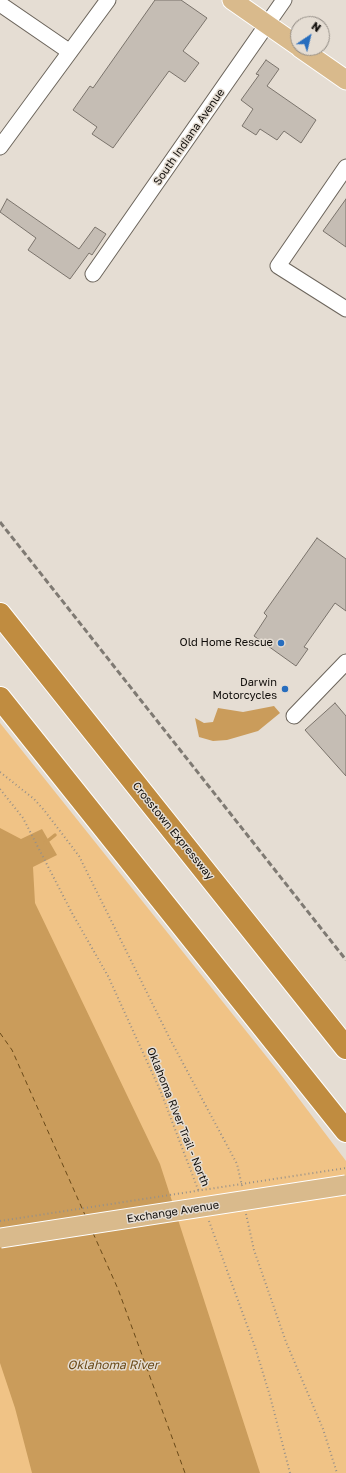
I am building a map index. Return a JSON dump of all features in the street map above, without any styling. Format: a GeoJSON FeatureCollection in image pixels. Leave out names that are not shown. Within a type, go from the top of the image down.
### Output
{"type":"FeatureCollection","features":[{"type":"Feature","properties":{"kind":"highway","name":"Crosstown Expressway"},"geometry":{"type":"LineString","coordinates":[[0,614],[346,1048]]}},
{"type":"Feature","properties":{"kind":"highway"},"geometry":{"type":"LineString","coordinates":[[0,698],[346,1131]]}},
{"type":"Feature","properties":{"kind":"main road"},"geometry":{"type":"LineString","coordinates":[[232,0],[290,41]]}},
{"type":"Feature","properties":{"kind":"main road"},"geometry":{"type":"LineString","coordinates":[[312,56],[346,80]]}},
{"type":"Feature","properties":{"kind":"main road","name":"Exchange Avenue"},"geometry":{"type":"LineString","coordinates":[[0,1238],[346,1186]]}},
{"type":"Feature","properties":{"kind":"street"},"geometry":{"type":"LineString","coordinates":[[0,147],[108,0]]}},
{"type":"Feature","properties":{"kind":"street","name":"South Indiana Avenue"},"geometry":{"type":"LineString","coordinates":[[93,274],[284,0]]}},
{"type":"Feature","properties":{"kind":"street"},"geometry":{"type":"LineString","coordinates":[[0,4],[70,52]]}},
{"type":"Feature","properties":{"kind":"street"},"geometry":{"type":"LineString","coordinates":[[346,167],[278,266],[346,309]]}},
{"type":"Feature","properties":{"kind":"street"},"geometry":{"type":"LineString","coordinates":[[294,716],[345,666]]}},
{"type":"Feature","properties":{"kind":"path"},"geometry":{"type":"LineString","coordinates":[[0,772],[34,799],[79,856],[170,1039],[237,1164],[243,1192]]}},
{"type":"Feature","properties":{"kind":"path","name":"Oklahoma River Trail - North"},"geometry":{"type":"LineString","coordinates":[[0,789],[23,818],[52,871],[72,912],[108,976],[131,1024],[183,1147],[200,1194]]}},
{"type":"Feature","properties":{"kind":"path"},"geometry":{"type":"LineString","coordinates":[[0,1221],[346,1168]]}},
{"type":"Feature","properties":{"kind":"path"},"geometry":{"type":"LineString","coordinates":[[246,1212],[254,1250],[271,1299],[286,1342],[323,1429],[337,1473]]}},
{"type":"Feature","properties":{"kind":"path"},"geometry":{"type":"LineString","coordinates":[[207,1215],[255,1348],[270,1396],[290,1473]]}},
{"type":"Feature","properties":{"kind":"shaded area"},"geometry":{"type":"Polygon","coordinates":[[[274,706],[280,713],[258,731],[227,740],[213,741],[199,737],[195,718],[204,723],[213,722],[218,708],[243,712],[274,706]]]}},
{"type":"Feature","properties":{"kind":"shaded area"},"geometry":{"type":"Polygon","coordinates":[[[0,723],[278,1071],[346,1161],[346,1473],[0,1473],[0,723]]]}},
{"type":"Feature","properties":{"kind":"shaded area","name":"Oklahoma River"},"geometry":{"type":"Polygon","coordinates":[[[0,828],[21,839],[42,829],[57,855],[33,867],[35,903],[160,1164],[260,1473],[32,1473],[15,1408],[0,1363],[0,828]]]}},
{"type":"Feature","properties":{"kind":"building"},"geometry":{"type":"Polygon","coordinates":[[[155,0],[181,0],[207,18],[183,51],[199,63],[185,82],[169,71],[113,148],[92,134],[97,127],[73,110],[90,86],[93,88],[155,0]]]}},
{"type":"Feature","properties":{"kind":"building"},"geometry":{"type":"Polygon","coordinates":[[[266,60],[279,69],[267,86],[316,120],[301,143],[284,131],[277,140],[260,129],[256,135],[242,126],[253,109],[241,100],[259,75],[256,74],[266,60]]]}},
{"type":"Feature","properties":{"kind":"building"},"geometry":{"type":"Polygon","coordinates":[[[7,199],[79,249],[95,227],[106,234],[92,255],[89,253],[70,279],[28,250],[36,238],[0,212],[7,199]]]}},
{"type":"Feature","properties":{"kind":"building"},"geometry":{"type":"Polygon","coordinates":[[[346,199],[346,247],[323,231],[346,199]]]}},
{"type":"Feature","properties":{"kind":"building"},"geometry":{"type":"Polygon","coordinates":[[[317,538],[346,559],[346,611],[335,603],[304,647],[308,649],[296,666],[254,636],[267,616],[264,613],[317,538]]]}},
{"type":"Feature","properties":{"kind":"building"},"geometry":{"type":"Polygon","coordinates":[[[335,703],[346,716],[346,776],[305,730],[335,703]]]}},
{"type":"Feature","properties":{"kind":"waterway"},"geometry":{"type":"LineString","coordinates":[[45,843],[55,835]]}},
{"type":"Feature","properties":{"kind":"ferry route"},"geometry":{"type":"LineString","coordinates":[[0,1033],[12,1050],[85,1215]]}},
{"type":"Feature","properties":{"kind":"ferry route"},"geometry":{"type":"LineString","coordinates":[[93,1233],[118,1289],[185,1473]]}},
{"type":"Feature","properties":{"kind":"railway"},"geometry":{"type":"LineString","coordinates":[[0,522],[346,960]]}},
{"type":"Feature","properties":{"kind":"place","name":"Old Home Rescue"},"geometry":{"type":"Point","coordinates":[281,643]}},
{"type":"Feature","properties":{"kind":"place","name":"Darwin Motorcycles"},"geometry":{"type":"Point","coordinates":[285,689]}}]}
